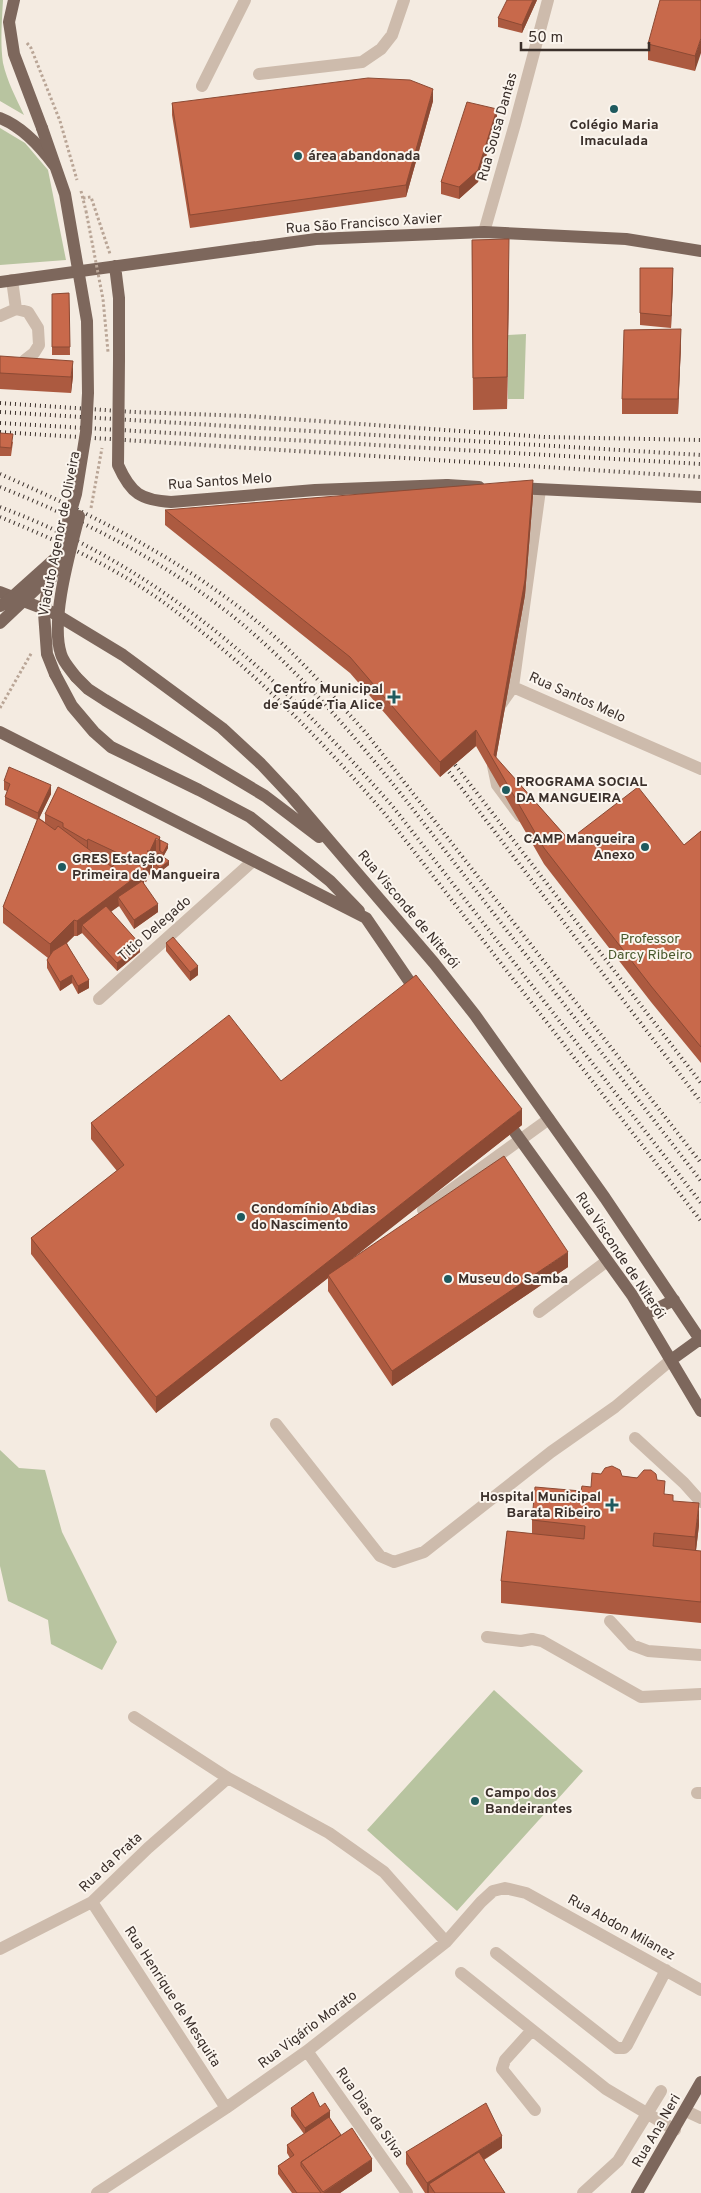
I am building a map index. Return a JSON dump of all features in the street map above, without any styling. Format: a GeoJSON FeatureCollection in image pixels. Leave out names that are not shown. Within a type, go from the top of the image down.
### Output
{"type":"FeatureCollection","features":[{"type":"Feature","properties":{"kind":"main road","name":"Viaduto Agenor de Oliveira"},"geometry":{"type":"LineString","coordinates":[[14,0],[9,22],[14,54],[65,194],[87,321],[88,393],[86,432],[64,556],[57,634],[61,656],[76,677],[88,689],[265,796],[339,852]]}},
{"type":"Feature","properties":{"kind":"main road","name":"Viaduto Agenor de Oliveira"},"geometry":{"type":"LineString","coordinates":[[0,118],[24,132],[45,153],[60,175],[70,200],[80,213],[91,314],[94,423],[84,495],[64,556],[48,592],[44,626],[47,654],[72,706],[94,732],[111,747],[199,790],[250,818],[330,881],[366,918]]}},
{"type":"Feature","properties":{"kind":"main road","name":"Rua São Francisco Xavier"},"geometry":{"type":"LineString","coordinates":[[6,281],[316,240],[484,232],[626,239],[701,251]]}},
{"type":"Feature","properties":{"kind":"main road","name":"Rua Santos Melo"},"geometry":{"type":"LineString","coordinates":[[115,266],[119,298],[120,360],[118,465],[124,478],[136,493],[150,501],[171,502],[316,490],[447,485],[701,497]]}},
{"type":"Feature","properties":{"kind":"main road"},"geometry":{"type":"LineString","coordinates":[[0,606],[64,556]]}},
{"type":"Feature","properties":{"kind":"main road"},"geometry":{"type":"LineString","coordinates":[[0,623],[64,556]]}},
{"type":"Feature","properties":{"kind":"main road","name":"Rua Visconde de Niterói"},"geometry":{"type":"LineString","coordinates":[[0,592],[52,612],[123,655],[222,728],[261,764],[434,963],[475,1015],[549,1119],[700,1340]]}},
{"type":"Feature","properties":{"kind":"main road"},"geometry":{"type":"LineString","coordinates":[[0,732],[366,918],[425,1004]]}},
{"type":"Feature","properties":{"kind":"main road","name":"Rua Visconde de Niterói"},"geometry":{"type":"LineString","coordinates":[[495,1105],[644,1315],[701,1411]]}},
{"type":"Feature","properties":{"kind":"main road"},"geometry":{"type":"LineString","coordinates":[[644,1315],[674,1300]]}},
{"type":"Feature","properties":{"kind":"main road"},"geometry":{"type":"LineString","coordinates":[[670,1360],[700,1340]]}},
{"type":"Feature","properties":{"kind":"main road","name":"Rua Ana Neri"},"geometry":{"type":"LineString","coordinates":[[637,2193],[701,2082]]}},
{"type":"Feature","properties":{"kind":"street"},"geometry":{"type":"LineString","coordinates":[[202,86],[245,0]]}},
{"type":"Feature","properties":{"kind":"street"},"geometry":{"type":"LineString","coordinates":[[259,74],[362,62],[381,49],[392,35],[404,0]]}},
{"type":"Feature","properties":{"kind":"street","name":"Rua Sousa Dantas"},"geometry":{"type":"LineString","coordinates":[[484,232],[516,124],[548,0]]}},
{"type":"Feature","properties":{"kind":"street"},"geometry":{"type":"LineString","coordinates":[[6,281],[16,308]]}},
{"type":"Feature","properties":{"kind":"street"},"geometry":{"type":"LineString","coordinates":[[0,316],[16,308],[28,312],[38,328],[39,345],[34,353],[21,361],[44,362]]}},
{"type":"Feature","properties":{"kind":"street","name":"Rua Santos Melo"},"geometry":{"type":"LineString","coordinates":[[540,490],[513,687],[701,769]]}},
{"type":"Feature","properties":{"kind":"street"},"geometry":{"type":"LineString","coordinates":[[495,716],[501,702],[513,687]]}},
{"type":"Feature","properties":{"kind":"street"},"geometry":{"type":"LineString","coordinates":[[493,756],[497,785],[526,824]]}},
{"type":"Feature","properties":{"kind":"street","name":"Titio Delegado"},"geometry":{"type":"LineString","coordinates":[[99,999],[253,862]]}},
{"type":"Feature","properties":{"kind":"street"},"geometry":{"type":"LineString","coordinates":[[423,1210],[549,1119]]}},
{"type":"Feature","properties":{"kind":"street"},"geometry":{"type":"LineString","coordinates":[[539,1312],[607,1261]]}},
{"type":"Feature","properties":{"kind":"street"},"geometry":{"type":"LineString","coordinates":[[276,1424],[374,1550],[380,1556],[394,1562],[424,1552],[551,1452],[615,1407],[670,1360]]}},
{"type":"Feature","properties":{"kind":"street"},"geometry":{"type":"LineString","coordinates":[[635,1438],[684,1483],[701,1502]]}},
{"type":"Feature","properties":{"kind":"street"},"geometry":{"type":"LineString","coordinates":[[610,1621],[632,1644],[648,1651],[701,1655]]}},
{"type":"Feature","properties":{"kind":"street"},"geometry":{"type":"LineString","coordinates":[[487,1637],[521,1642],[532,1639],[542,1641],[641,1697],[701,1694]]}},
{"type":"Feature","properties":{"kind":"street"},"geometry":{"type":"LineString","coordinates":[[134,1717],[228,1778],[329,1833],[384,1872],[446,1942]]}},
{"type":"Feature","properties":{"kind":"street","name":"Rua da Prata"},"geometry":{"type":"LineString","coordinates":[[0,1949],[92,1902],[148,1848],[228,1778]]}},
{"type":"Feature","properties":{"kind":"street","name":"Rua Vigário Morato"},"geometry":{"type":"LineString","coordinates":[[97,2193],[226,2108],[307,2051],[446,1942],[493,1891],[505,1888],[526,1893]]}},
{"type":"Feature","properties":{"kind":"street","name":"Rua Abdon Milanez"},"geometry":{"type":"LineString","coordinates":[[526,1893],[701,1990]]}},
{"type":"Feature","properties":{"kind":"street","name":"Rua Henrique de Mesquita"},"geometry":{"type":"LineString","coordinates":[[92,1902],[226,2108]]}},
{"type":"Feature","properties":{"kind":"street"},"geometry":{"type":"LineString","coordinates":[[496,1953],[617,2048],[624,2048],[627,2045],[666,1970]]}},
{"type":"Feature","properties":{"kind":"street"},"geometry":{"type":"LineString","coordinates":[[461,1973],[606,2089],[675,2130]]}},
{"type":"Feature","properties":{"kind":"street"},"geometry":{"type":"LineString","coordinates":[[532,2030],[505,2060],[502,2069],[535,2110]]}},
{"type":"Feature","properties":{"kind":"street","name":"Rua Dias da Silva"},"geometry":{"type":"LineString","coordinates":[[307,2051],[407,2193]]}},
{"type":"Feature","properties":{"kind":"street"},"geometry":{"type":"LineString","coordinates":[[582,2193],[618,2161],[661,2091]]}},
{"type":"Feature","properties":{"kind":"street"},"geometry":{"type":"LineString","coordinates":[[686,2111],[701,2118]]}},
{"type":"Feature","properties":{"kind":"path"},"geometry":{"type":"LineString","coordinates":[[26,41],[31,48],[60,121],[80,213]]}},
{"type":"Feature","properties":{"kind":"path"},"geometry":{"type":"LineString","coordinates":[[91,197],[100,229],[115,266]]}},
{"type":"Feature","properties":{"kind":"green space"},"geometry":{"type":"Polygon","coordinates":[[[0,0],[3,0],[1,40],[3,63],[9,83],[24,115],[0,101],[0,0]]]}},
{"type":"Feature","properties":{"kind":"green space"},"geometry":{"type":"Polygon","coordinates":[[[0,128],[25,143],[48,170],[66,260],[0,265],[0,128]]]}},
{"type":"Feature","properties":{"kind":"green space"},"geometry":{"type":"Polygon","coordinates":[[[526,334],[524,399],[508,399],[508,335],[526,334]]]}},
{"type":"Feature","properties":{"kind":"green space"},"geometry":{"type":"Polygon","coordinates":[[[0,1450],[19,1468],[45,1470],[62,1532],[117,1642],[102,1670],[51,1644],[48,1620],[8,1601],[0,1566],[0,1450]]]}},
{"type":"Feature","properties":{"kind":"green space","name":"Campo dos Bandeirantes"},"geometry":{"type":"Polygon","coordinates":[[[494,1690],[583,1771],[457,1911],[367,1830],[494,1690]]]}},
{"type":"Feature","properties":{"kind":"building"},"geometry":{"type":"Polygon","coordinates":[[[507,0],[533,0],[522,25],[498,18],[507,0]]]}},
{"type":"Feature","properties":{"kind":"building"},"geometry":{"type":"Polygon","coordinates":[[[660,0],[701,0],[701,38],[695,56],[648,44],[660,0]]]}},
{"type":"Feature","properties":{"kind":"building","name":"área abandonada"},"geometry":{"type":"Polygon","coordinates":[[[368,78],[410,80],[433,89],[406,185],[190,215],[172,103],[368,78]]]}},
{"type":"Feature","properties":{"kind":"building"},"geometry":{"type":"Polygon","coordinates":[[[467,102],[497,109],[478,170],[459,187],[441,182],[467,102]]]}},
{"type":"Feature","properties":{"kind":"building"},"geometry":{"type":"Polygon","coordinates":[[[509,239],[507,377],[473,378],[472,240],[509,239]]]}},
{"type":"Feature","properties":{"kind":"building"},"geometry":{"type":"Polygon","coordinates":[[[640,268],[673,268],[671,316],[640,313],[640,268]]]}},
{"type":"Feature","properties":{"kind":"building"},"geometry":{"type":"Polygon","coordinates":[[[69,293],[70,347],[52,347],[52,294],[69,293]]]}},
{"type":"Feature","properties":{"kind":"building"},"geometry":{"type":"Polygon","coordinates":[[[681,329],[678,399],[622,399],[624,330],[681,329]]]}},
{"type":"Feature","properties":{"kind":"building"},"geometry":{"type":"Polygon","coordinates":[[[0,356],[73,361],[71,377],[0,373],[0,356]]]}},
{"type":"Feature","properties":{"kind":"building"},"geometry":{"type":"Polygon","coordinates":[[[0,433],[13,434],[11,448],[0,447],[0,433]]]}},
{"type":"Feature","properties":{"kind":"building","name":"PROGRAMA SOCIAL DA MANGUEIRA"},"geometry":{"type":"Polygon","coordinates":[[[533,480],[525,580],[494,755],[569,840],[638,787],[684,845],[701,831],[701,1047],[544,848],[476,730],[440,762],[350,657],[165,510],[533,480]]]}},
{"type":"Feature","properties":{"kind":"building"},"geometry":{"type":"Polygon","coordinates":[[[9,767],[51,785],[38,813],[5,797],[10,784],[4,781],[9,767]]]}},
{"type":"Feature","properties":{"kind":"building"},"geometry":{"type":"Polygon","coordinates":[[[58,787],[160,837],[159,840],[156,838],[150,851],[147,851],[152,854],[146,866],[135,861],[144,869],[141,873],[77,921],[74,920],[50,944],[3,907],[38,818],[55,830],[58,826],[112,867],[122,855],[88,839],[87,841],[63,827],[63,823],[45,814],[58,787]]]}},
{"type":"Feature","properties":{"kind":"building"},"geometry":{"type":"Polygon","coordinates":[[[160,840],[168,844],[163,853],[160,851],[160,840]]]}},
{"type":"Feature","properties":{"kind":"building"},"geometry":{"type":"Polygon","coordinates":[[[158,853],[169,861],[160,868],[153,863],[158,853]]]}},
{"type":"Feature","properties":{"kind":"building"},"geometry":{"type":"Polygon","coordinates":[[[142,881],[158,904],[134,920],[118,897],[142,881]]]}},
{"type":"Feature","properties":{"kind":"building"},"geometry":{"type":"Polygon","coordinates":[[[106,906],[140,944],[117,963],[82,925],[106,906]]]}},
{"type":"Feature","properties":{"kind":"building"},"geometry":{"type":"Polygon","coordinates":[[[173,937],[198,966],[190,972],[166,943],[173,937]]]}},
{"type":"Feature","properties":{"kind":"building"},"geometry":{"type":"Polygon","coordinates":[[[66,943],[89,980],[78,986],[72,975],[60,982],[47,960],[53,951],[66,943]]]}},
{"type":"Feature","properties":{"kind":"building","name":"Condomínio Abdias do Nascimento"},"geometry":{"type":"Polygon","coordinates":[[[416,975],[522,1109],[156,1397],[31,1238],[124,1165],[91,1123],[229,1015],[281,1081],[416,975]]]}},
{"type":"Feature","properties":{"kind":"building","name":"Museu do Samba"},"geometry":{"type":"Polygon","coordinates":[[[504,1156],[568,1252],[392,1371],[328,1275],[504,1156]]]}},
{"type":"Feature","properties":{"kind":"building"},"geometry":{"type":"Polygon","coordinates":[[[612,1466],[620,1470],[622,1476],[637,1478],[644,1470],[651,1470],[656,1474],[657,1480],[665,1481],[664,1494],[673,1495],[673,1501],[699,1503],[695,1537],[654,1533],[653,1546],[701,1551],[701,1602],[501,1581],[507,1531],[584,1539],[585,1526],[532,1520],[535,1487],[581,1491],[582,1486],[591,1487],[592,1473],[601,1474],[605,1468],[612,1466]]]}},
{"type":"Feature","properties":{"kind":"building"},"geometry":{"type":"Polygon","coordinates":[[[313,2092],[320,2107],[325,2103],[330,2111],[305,2128],[291,2108],[313,2092]]]}},
{"type":"Feature","properties":{"kind":"building"},"geometry":{"type":"Polygon","coordinates":[[[486,2103],[502,2136],[427,2183],[406,2152],[486,2103]]]}},
{"type":"Feature","properties":{"kind":"building"},"geometry":{"type":"Polygon","coordinates":[[[329,2117],[341,2135],[301,2162],[301,2166],[321,2193],[297,2193],[278,2166],[294,2155],[287,2145],[329,2117]]]}},
{"type":"Feature","properties":{"kind":"building"},"geometry":{"type":"Polygon","coordinates":[[[352,2128],[372,2159],[323,2192],[301,2162],[352,2128]]]}},
{"type":"Feature","properties":{"kind":"building"},"geometry":{"type":"Polygon","coordinates":[[[479,2152],[505,2193],[435,2193],[429,2184],[479,2152]]]}},
{"type":"Feature","properties":{"kind":"railway"},"geometry":{"type":"LineString","coordinates":[[0,403],[134,412],[247,416],[545,437],[701,440]]}},
{"type":"Feature","properties":{"kind":"railway"},"geometry":{"type":"LineString","coordinates":[[0,412],[701,455]]}},
{"type":"Feature","properties":{"kind":"railway"},"geometry":{"type":"LineString","coordinates":[[0,423],[701,464]]}},
{"type":"Feature","properties":{"kind":"railway"},"geometry":{"type":"LineString","coordinates":[[0,432],[701,477]]}},
{"type":"Feature","properties":{"kind":"railway"},"geometry":{"type":"LineString","coordinates":[[0,474],[67,504],[164,556],[254,619],[298,659],[366,733],[701,1163]]}},
{"type":"Feature","properties":{"kind":"railway"},"geometry":{"type":"LineString","coordinates":[[0,487],[66,515],[161,566],[220,607],[248,629],[291,668],[349,732],[405,799],[701,1181]]}},
{"type":"Feature","properties":{"kind":"railway"},"geometry":{"type":"LineString","coordinates":[[0,507],[60,532],[115,562],[167,595],[216,632],[308,714],[394,808],[701,1203]]}},
{"type":"Feature","properties":{"kind":"railway"},"geometry":{"type":"LineString","coordinates":[[0,517],[88,557],[150,593],[200,630],[228,654],[310,731],[385,814],[701,1221]]}},
{"type":"Feature","properties":{"kind":"railway"},"geometry":{"type":"LineString","coordinates":[[446,753],[701,1083]]}},
{"type":"Feature","properties":{"kind":"railway"},"geometry":{"type":"LineString","coordinates":[[440,760],[701,1102]]}},
{"type":"Feature","properties":{"kind":"place","name":"Colégio Maria Imaculada"},"geometry":{"type":"Point","coordinates":[614,109]}},
{"type":"Feature","properties":{"kind":"place","name":"área abandonada"},"geometry":{"type":"Point","coordinates":[298,156]}},
{"type":"Feature","properties":{"kind":"place","name":"Centro Municipal de Saúde Tia Alice"},"geometry":{"type":"Point","coordinates":[394,697]}},
{"type":"Feature","properties":{"kind":"place","name":"PROGRAMA SOCIAL DA MANGUEIRA"},"geometry":{"type":"Point","coordinates":[506,790]}},
{"type":"Feature","properties":{"kind":"place","name":"CAMP Mangueira Anexo"},"geometry":{"type":"Point","coordinates":[645,847]}},
{"type":"Feature","properties":{"kind":"place","name":"GRES Estação Primeira de Mangueira"},"geometry":{"type":"Point","coordinates":[62,867]}},
{"type":"Feature","properties":{"kind":"place","name":"Condomínio Abdias do Nascimento"},"geometry":{"type":"Point","coordinates":[241,1217]}},
{"type":"Feature","properties":{"kind":"place","name":"Museu do Samba"},"geometry":{"type":"Point","coordinates":[448,1279]}},
{"type":"Feature","properties":{"kind":"place","name":"Hospital Municipal Barata Ribeiro"},"geometry":{"type":"Point","coordinates":[612,1505]}},
{"type":"Feature","properties":{"kind":"place","name":"Campo dos Bandeirantes"},"geometry":{"type":"Point","coordinates":[475,1801]}},
{"type":"Feature","properties":{"kind":"park label","name":"Professor Darcy Ribeiro"},"geometry":{"type":"Point","coordinates":[650,948]}}]}
